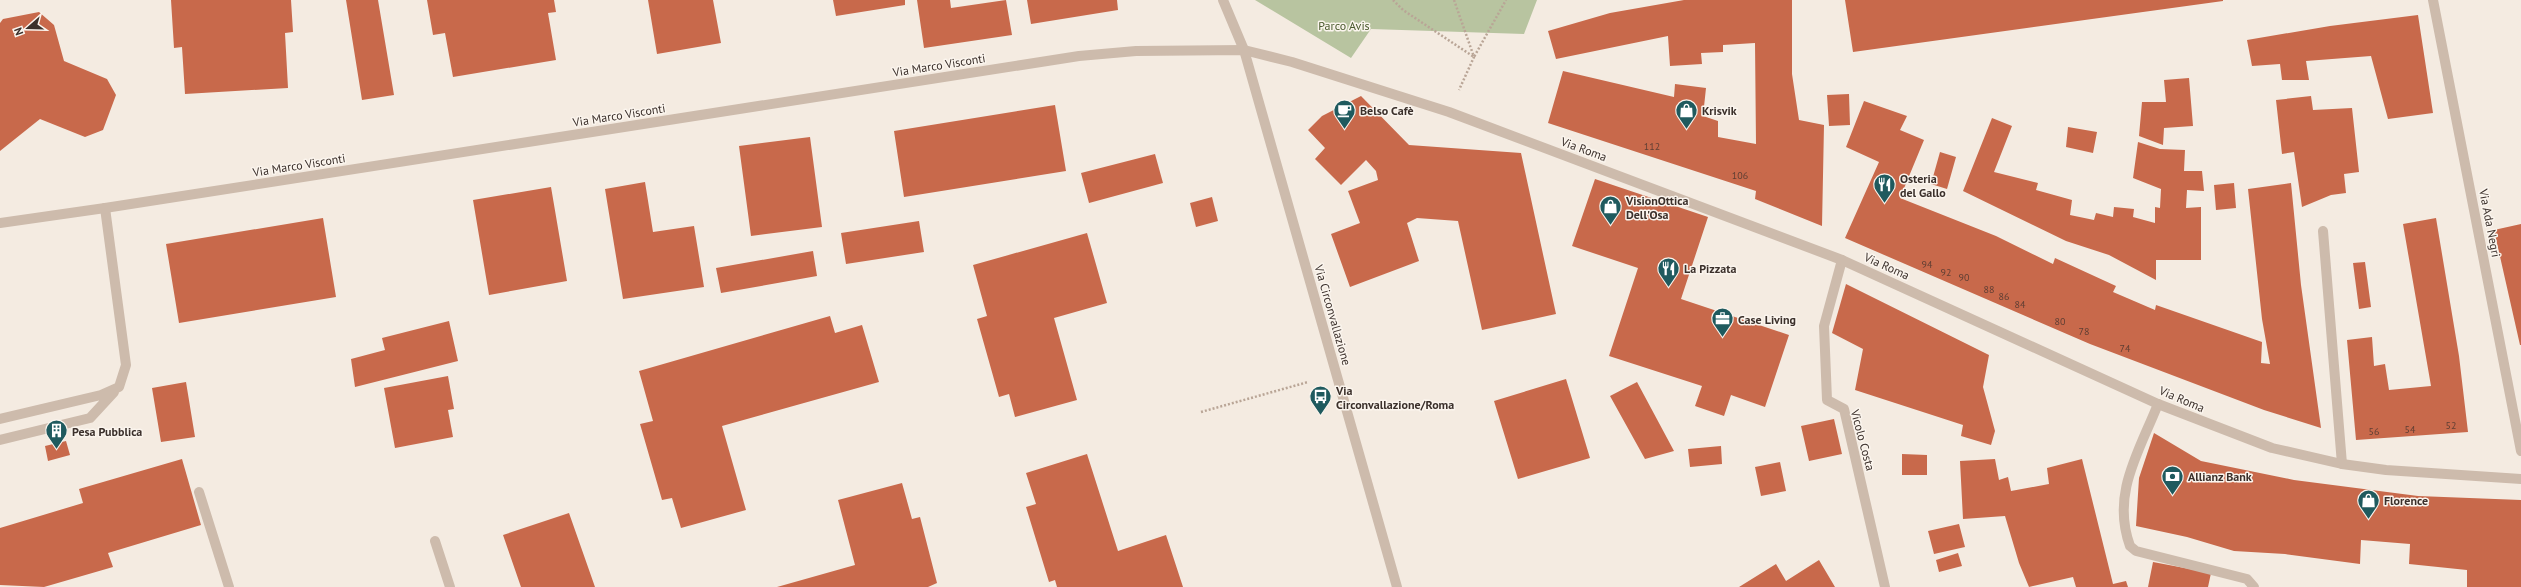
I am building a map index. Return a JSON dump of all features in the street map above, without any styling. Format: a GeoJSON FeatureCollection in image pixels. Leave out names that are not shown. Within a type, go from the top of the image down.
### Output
{"type":"FeatureCollection","features":[{"type":"Feature","properties":{"kind":"street","name":"Via Circonvallazione"},"geometry":{"type":"LineString","coordinates":[[1223,0],[1244,50],[1397,587]]}},
{"type":"Feature","properties":{"kind":"street","name":"Via Ada Negri"},"geometry":{"type":"LineString","coordinates":[[2433,0],[2521,451]]}},
{"type":"Feature","properties":{"kind":"street","name":"Via Roma"},"geometry":{"type":"LineString","coordinates":[[1244,50],[1307,66],[1449,112],[1842,260],[2158,404],[2272,448],[2342,464],[2386,470],[2521,479]]}},
{"type":"Feature","properties":{"kind":"street","name":"Via Marco Visconti"},"geometry":{"type":"LineString","coordinates":[[0,223],[106,208],[1079,56],[1136,51],[1244,50]]}},
{"type":"Feature","properties":{"kind":"street"},"geometry":{"type":"LineString","coordinates":[[0,440],[90,418],[119,386],[126,365],[106,208]]}},
{"type":"Feature","properties":{"kind":"street"},"geometry":{"type":"LineString","coordinates":[[2323,231],[2342,464]]}},
{"type":"Feature","properties":{"kind":"street","name":"Vicolo Costa"},"geometry":{"type":"LineString","coordinates":[[1842,260],[1824,326],[1827,400],[1844,409],[1885,587]]}},
{"type":"Feature","properties":{"kind":"street"},"geometry":{"type":"LineString","coordinates":[[0,419],[101,396],[119,386]]}},
{"type":"Feature","properties":{"kind":"street"},"geometry":{"type":"LineString","coordinates":[[2158,404],[2124,488],[2123,512],[2130,546],[2136,551],[2247,579],[2254,587]]}},
{"type":"Feature","properties":{"kind":"street"},"geometry":{"type":"LineString","coordinates":[[199,492],[229,587]]}},
{"type":"Feature","properties":{"kind":"street"},"geometry":{"type":"LineString","coordinates":[[434,540],[450,587]]}},
{"type":"Feature","properties":{"kind":"path"},"geometry":{"type":"LineString","coordinates":[[1393,0],[1403,10],[1474,57]]}},
{"type":"Feature","properties":{"kind":"path"},"geometry":{"type":"LineString","coordinates":[[1454,0],[1474,57]]}},
{"type":"Feature","properties":{"kind":"path"},"geometry":{"type":"LineString","coordinates":[[1449,112],[1474,57],[1506,0]]}},
{"type":"Feature","properties":{"kind":"path"},"geometry":{"type":"LineString","coordinates":[[1201,412],[1308,382]]}},
{"type":"Feature","properties":{"kind":"green space","name":"Parco Avis"},"geometry":{"type":"Polygon","coordinates":[[[1255,0],[1537,0],[1524,34],[1371,29],[1351,58],[1255,0]]]}},
{"type":"Feature","properties":{"kind":"building"},"geometry":{"type":"Polygon","coordinates":[[[171,0],[291,0],[293,32],[285,33],[288,88],[185,94],[182,47],[174,48],[171,0]]]}},
{"type":"Feature","properties":{"kind":"building"},"geometry":{"type":"Polygon","coordinates":[[[346,0],[378,0],[394,95],[362,100],[346,0]]]}},
{"type":"Feature","properties":{"kind":"building"},"geometry":{"type":"Polygon","coordinates":[[[427,0],[554,0],[556,12],[548,13],[556,60],[453,77],[445,33],[433,35],[427,0]]]}},
{"type":"Feature","properties":{"kind":"building"},"geometry":{"type":"Polygon","coordinates":[[[648,0],[713,0],[721,43],[657,54],[648,0]]]}},
{"type":"Feature","properties":{"kind":"building"},"geometry":{"type":"Polygon","coordinates":[[[833,0],[905,0],[905,5],[836,16],[833,0]]]}},
{"type":"Feature","properties":{"kind":"building"},"geometry":{"type":"Polygon","coordinates":[[[917,0],[950,0],[951,8],[1006,0],[1012,35],[924,48],[917,0]]]}},
{"type":"Feature","properties":{"kind":"building"},"geometry":{"type":"Polygon","coordinates":[[[1027,0],[1117,0],[1118,10],[1031,24],[1027,0]]]}},
{"type":"Feature","properties":{"kind":"building"},"geometry":{"type":"Polygon","coordinates":[[[1684,0],[1792,0],[1792,74],[1799,120],[1824,125],[1822,226],[1755,199],[1756,191],[1548,123],[1563,71],[1674,97],[1675,84],[1706,88],[1703,116],[1718,121],[1718,137],[1756,144],[1755,43],[1723,45],[1723,52],[1701,53],[1702,64],[1670,66],[1668,36],[1556,59],[1548,31],[1610,13],[1684,0]]]}},
{"type":"Feature","properties":{"kind":"building"},"geometry":{"type":"Polygon","coordinates":[[[1845,0],[2223,0],[2223,1],[1853,52],[1845,0]]]}},
{"type":"Feature","properties":{"kind":"building"},"geometry":{"type":"Polygon","coordinates":[[[39,12],[54,25],[64,61],[107,79],[116,95],[103,130],[85,137],[40,119],[0,151],[0,23],[3,19],[39,12]]]}},
{"type":"Feature","properties":{"kind":"building"},"geometry":{"type":"Polygon","coordinates":[[[2418,15],[2433,113],[2388,119],[2371,56],[2306,61],[2309,80],[2282,80],[2280,64],[2252,66],[2247,40],[2330,26],[2418,15]]]}},
{"type":"Feature","properties":{"kind":"building"},"geometry":{"type":"Polygon","coordinates":[[[2189,78],[2193,126],[2164,128],[2163,145],[2139,136],[2142,102],[2166,102],[2164,80],[2189,78]]]}},
{"type":"Feature","properties":{"kind":"building"},"geometry":{"type":"Polygon","coordinates":[[[1849,94],[1850,125],[1829,126],[1827,95],[1849,94]]]}},
{"type":"Feature","properties":{"kind":"building"},"geometry":{"type":"Polygon","coordinates":[[[1361,96],[1409,145],[1521,153],[1556,314],[1482,330],[1458,221],[1417,218],[1407,223],[1419,261],[1350,287],[1331,234],[1360,223],[1348,191],[1378,180],[1376,171],[1366,160],[1341,185],[1315,159],[1325,148],[1308,130],[1322,116],[1361,96]]]}},
{"type":"Feature","properties":{"kind":"building"},"geometry":{"type":"Polygon","coordinates":[[[2311,96],[2313,110],[2352,108],[2359,172],[2344,174],[2346,193],[2331,195],[2302,207],[2294,152],[2282,154],[2276,100],[2311,96]]]}},
{"type":"Feature","properties":{"kind":"building"},"geometry":{"type":"Polygon","coordinates":[[[1864,101],[1907,116],[1900,130],[1924,140],[1900,198],[1996,236],[2053,264],[2055,258],[2116,286],[2113,292],[2155,310],[2156,305],[2262,342],[2261,363],[2270,364],[2262,319],[2248,189],[2291,183],[2301,285],[2321,428],[2264,410],[2090,344],[1845,238],[1879,162],[1846,147],[1864,101]]]}},
{"type":"Feature","properties":{"kind":"building"},"geometry":{"type":"Polygon","coordinates":[[[1055,105],[1066,171],[904,197],[894,131],[1055,105]]]}},
{"type":"Feature","properties":{"kind":"building"},"geometry":{"type":"Polygon","coordinates":[[[1992,118],[2012,126],[1994,172],[2038,183],[2036,190],[2072,200],[2070,215],[2094,220],[2096,213],[2113,217],[2114,207],[2134,209],[2133,217],[2155,223],[2155,207],[2160,208],[2161,189],[2133,178],[2138,142],[2160,149],[2185,150],[2184,171],[2202,171],[2204,191],[2187,190],[2186,208],[2201,207],[2201,260],[2156,260],[2156,280],[2109,255],[2066,241],[1963,191],[1992,118]]]}},
{"type":"Feature","properties":{"kind":"building"},"geometry":{"type":"Polygon","coordinates":[[[2068,127],[2097,132],[2093,153],[2066,147],[2068,127]]]}},
{"type":"Feature","properties":{"kind":"building"},"geometry":{"type":"Polygon","coordinates":[[[810,137],[822,227],[751,236],[739,146],[810,137]]]}},
{"type":"Feature","properties":{"kind":"building"},"geometry":{"type":"Polygon","coordinates":[[[1940,152],[1956,157],[1947,189],[1931,184],[1940,152]]]}},
{"type":"Feature","properties":{"kind":"building"},"geometry":{"type":"Polygon","coordinates":[[[1155,154],[1163,183],[1089,203],[1081,173],[1155,154]]]}},
{"type":"Feature","properties":{"kind":"building"},"geometry":{"type":"Polygon","coordinates":[[[1595,179],[1708,217],[1681,299],[1789,335],[1765,407],[1731,395],[1724,416],[1695,406],[1702,386],[1609,356],[1638,268],[1572,246],[1595,179]]]}},
{"type":"Feature","properties":{"kind":"building"},"geometry":{"type":"Polygon","coordinates":[[[645,182],[653,232],[694,226],[704,287],[623,299],[605,189],[645,182]]]}},
{"type":"Feature","properties":{"kind":"building"},"geometry":{"type":"Polygon","coordinates":[[[2234,183],[2236,208],[2216,210],[2214,185],[2234,183]]]}},
{"type":"Feature","properties":{"kind":"building"},"geometry":{"type":"Polygon","coordinates":[[[551,187],[567,281],[489,295],[473,200],[551,187]]]}},
{"type":"Feature","properties":{"kind":"building"},"geometry":{"type":"Polygon","coordinates":[[[1212,197],[1218,221],[1196,227],[1190,203],[1212,197]]]}},
{"type":"Feature","properties":{"kind":"building"},"geometry":{"type":"Polygon","coordinates":[[[323,218],[336,297],[179,323],[166,244],[323,218]]]}},
{"type":"Feature","properties":{"kind":"building"},"geometry":{"type":"Polygon","coordinates":[[[2436,218],[2459,356],[2468,432],[2356,440],[2347,340],[2372,337],[2374,366],[2385,364],[2389,390],[2431,386],[2403,224],[2436,218]]]}},
{"type":"Feature","properties":{"kind":"building"},"geometry":{"type":"Polygon","coordinates":[[[919,221],[924,252],[846,264],[841,233],[919,221]]]}},
{"type":"Feature","properties":{"kind":"building"},"geometry":{"type":"Polygon","coordinates":[[[2521,224],[2521,345],[2520,345],[2494,230],[2521,224]]]}},
{"type":"Feature","properties":{"kind":"building"},"geometry":{"type":"Polygon","coordinates":[[[1087,233],[1107,303],[1054,318],[1077,400],[1015,417],[1009,394],[999,397],[977,319],[987,316],[973,265],[1087,233]]]}},
{"type":"Feature","properties":{"kind":"building"},"geometry":{"type":"Polygon","coordinates":[[[813,251],[817,276],[721,293],[716,268],[813,251]]]}},
{"type":"Feature","properties":{"kind":"building"},"geometry":{"type":"Polygon","coordinates":[[[2365,262],[2371,307],[2359,309],[2353,263],[2365,262]]]}},
{"type":"Feature","properties":{"kind":"building"},"geometry":{"type":"Polygon","coordinates":[[[1846,284],[1989,355],[1983,387],[1995,431],[1991,445],[1961,436],[1963,425],[1855,390],[1863,349],[1832,333],[1846,284]]]}},
{"type":"Feature","properties":{"kind":"building"},"geometry":{"type":"Polygon","coordinates":[[[830,316],[835,333],[862,325],[879,382],[722,426],[746,510],[681,528],[672,498],[662,500],[640,424],[653,421],[639,371],[830,316]]]}},
{"type":"Feature","properties":{"kind":"building"},"geometry":{"type":"Polygon","coordinates":[[[449,321],[458,361],[355,387],[351,359],[385,350],[382,338],[449,321]]]}},
{"type":"Feature","properties":{"kind":"building"},"geometry":{"type":"Polygon","coordinates":[[[448,376],[454,409],[448,410],[453,437],[395,448],[384,388],[448,376]]]}},
{"type":"Feature","properties":{"kind":"building"},"geometry":{"type":"Polygon","coordinates":[[[1566,379],[1590,458],[1518,479],[1494,401],[1566,379]]]}},
{"type":"Feature","properties":{"kind":"building"},"geometry":{"type":"Polygon","coordinates":[[[186,382],[195,437],[161,442],[152,388],[186,382]]]}},
{"type":"Feature","properties":{"kind":"building"},"geometry":{"type":"Polygon","coordinates":[[[1637,382],[1674,451],[1645,459],[1610,396],[1637,382]]]}},
{"type":"Feature","properties":{"kind":"building"},"geometry":{"type":"Polygon","coordinates":[[[1834,419],[1842,454],[1809,461],[1801,426],[1834,419]]]}},
{"type":"Feature","properties":{"kind":"building"},"geometry":{"type":"Polygon","coordinates":[[[2154,433],[2201,461],[2294,480],[2418,496],[2521,500],[2521,587],[2467,587],[2467,570],[2409,564],[2410,544],[2361,540],[2360,564],[2285,554],[2234,551],[2187,537],[2136,526],[2139,478],[2154,433]]]}},
{"type":"Feature","properties":{"kind":"building","name":"Pesa Pubblica"},"geometry":{"type":"Polygon","coordinates":[[[66,441],[70,455],[48,461],[45,446],[66,441]]]}},
{"type":"Feature","properties":{"kind":"building"},"geometry":{"type":"Polygon","coordinates":[[[1721,446],[1722,464],[1690,467],[1688,449],[1721,446]]]}},
{"type":"Feature","properties":{"kind":"building"},"geometry":{"type":"Polygon","coordinates":[[[1087,454],[1118,551],[1166,535],[1183,587],[1057,587],[1055,580],[1049,582],[1026,507],[1036,504],[1026,473],[1087,454]]]}},
{"type":"Feature","properties":{"kind":"building"},"geometry":{"type":"Polygon","coordinates":[[[1902,454],[1927,455],[1927,475],[1902,475],[1902,454]]]}},
{"type":"Feature","properties":{"kind":"building"},"geometry":{"type":"Polygon","coordinates":[[[182,459],[201,525],[108,553],[113,567],[44,587],[0,585],[0,528],[83,503],[79,489],[182,459]]]}},
{"type":"Feature","properties":{"kind":"building"},"geometry":{"type":"Polygon","coordinates":[[[1995,459],[1999,480],[2008,477],[2011,491],[2049,484],[2047,468],[2082,459],[2113,584],[2126,581],[2128,587],[2076,587],[2073,577],[2029,587],[2019,563],[2005,516],[1963,519],[1960,461],[1995,459]]]}},
{"type":"Feature","properties":{"kind":"building"},"geometry":{"type":"Polygon","coordinates":[[[1780,462],[1786,491],[1761,496],[1755,467],[1780,462]]]}},
{"type":"Feature","properties":{"kind":"building"},"geometry":{"type":"Polygon","coordinates":[[[902,483],[912,519],[920,517],[937,583],[928,587],[777,587],[855,565],[838,500],[902,483]]]}},
{"type":"Feature","properties":{"kind":"building"},"geometry":{"type":"Polygon","coordinates":[[[569,513],[595,587],[521,587],[503,535],[569,513]]]}},
{"type":"Feature","properties":{"kind":"building"},"geometry":{"type":"Polygon","coordinates":[[[1959,524],[1965,547],[1934,554],[1928,531],[1959,524]]]}},
{"type":"Feature","properties":{"kind":"building"},"geometry":{"type":"Polygon","coordinates":[[[1958,553],[1962,566],[1939,572],[1936,560],[1958,553]]]}},
{"type":"Feature","properties":{"kind":"building"},"geometry":{"type":"Polygon","coordinates":[[[1819,560],[1835,587],[1739,587],[1776,564],[1786,581],[1819,560]]]}},
{"type":"Feature","properties":{"kind":"building"},"geometry":{"type":"Polygon","coordinates":[[[2153,562],[2211,573],[2208,587],[2148,587],[2153,562]]]}},
{"type":"Feature","properties":{"kind":"place","name":"Belso Cafè"},"geometry":{"type":"Point","coordinates":[1345,130]}},
{"type":"Feature","properties":{"kind":"place","name":"Krisvik"},"geometry":{"type":"Point","coordinates":[1686,130]}},
{"type":"Feature","properties":{"kind":"place","name":"Osteria del Gallo"},"geometry":{"type":"Point","coordinates":[1885,204]}},
{"type":"Feature","properties":{"kind":"place","name":"VisionOttica Dell'Osa"},"geometry":{"type":"Point","coordinates":[1611,226]}},
{"type":"Feature","properties":{"kind":"place","name":"La Pizzata"},"geometry":{"type":"Point","coordinates":[1669,288]}},
{"type":"Feature","properties":{"kind":"place","name":"Case Living"},"geometry":{"type":"Point","coordinates":[1723,338]}},
{"type":"Feature","properties":{"kind":"place","name":"Via Circonvallazione/Roma"},"geometry":{"type":"Point","coordinates":[1320,416]}},
{"type":"Feature","properties":{"kind":"place","name":"Pesa Pubblica"},"geometry":{"type":"Point","coordinates":[57,450]}},
{"type":"Feature","properties":{"kind":"place","name":"Allianz Bank"},"geometry":{"type":"Point","coordinates":[2172,496]}},
{"type":"Feature","properties":{"kind":"place","name":"Florence"},"geometry":{"type":"Point","coordinates":[2368,520]}}]}
